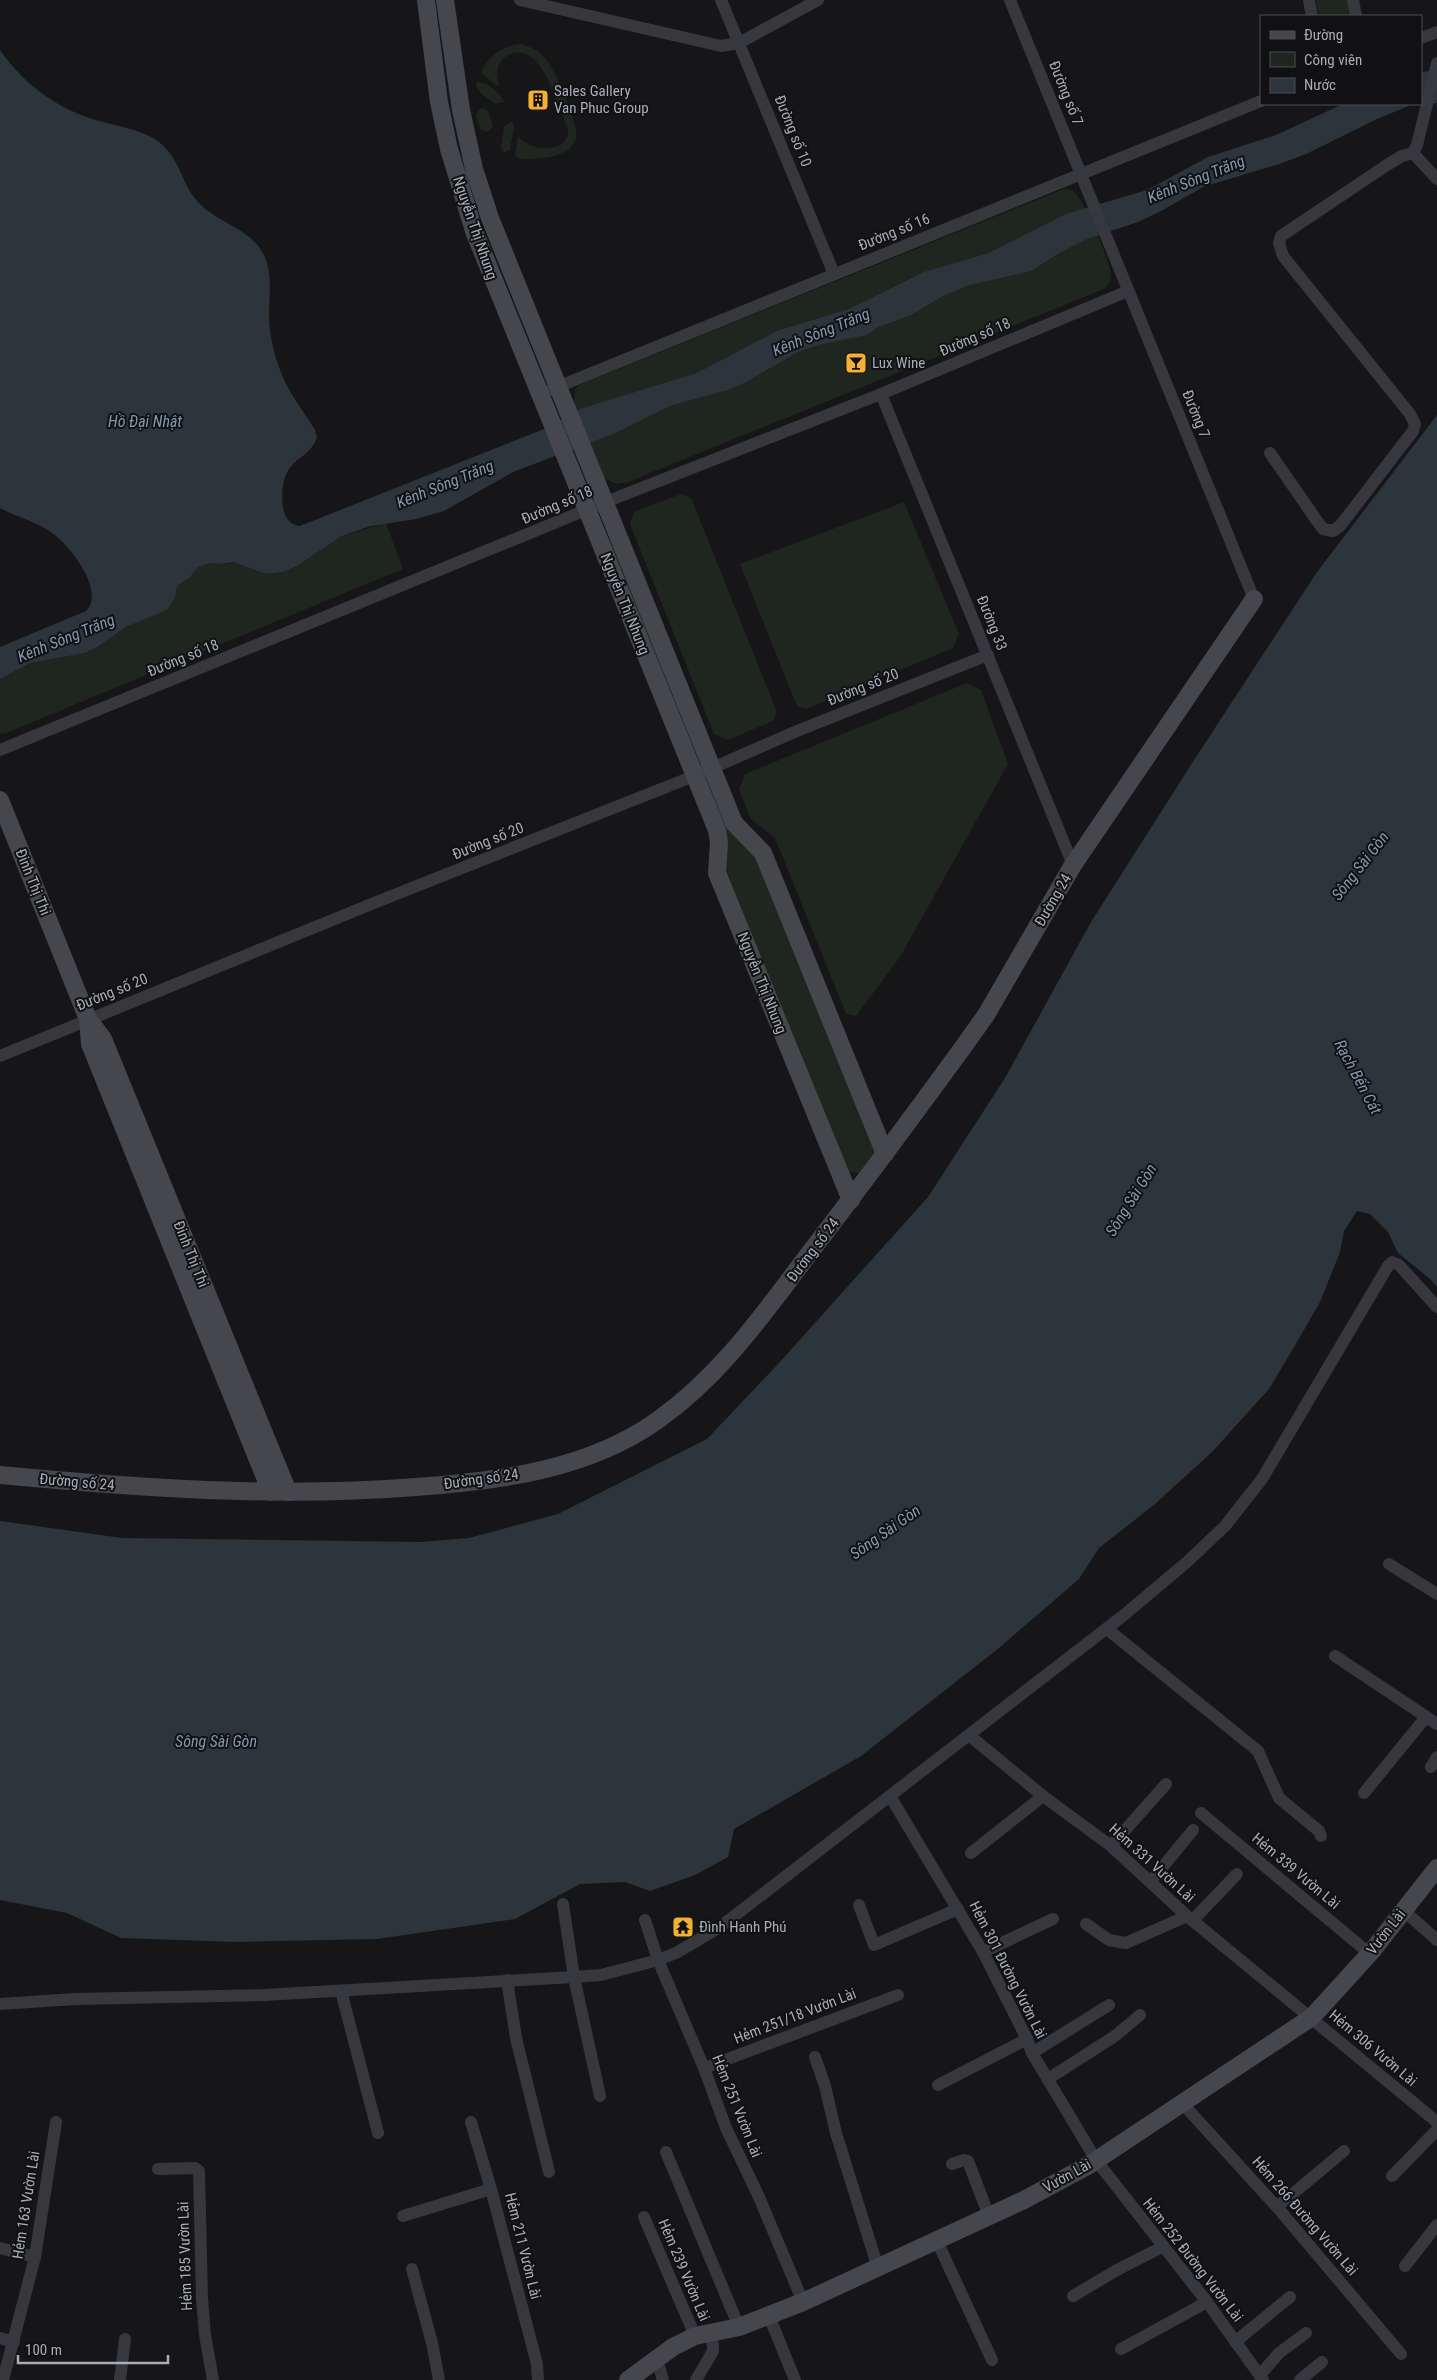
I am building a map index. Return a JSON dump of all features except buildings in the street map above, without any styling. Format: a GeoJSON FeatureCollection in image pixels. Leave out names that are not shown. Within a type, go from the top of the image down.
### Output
{"type":"FeatureCollection","features":[{"type":"Feature","properties":{"kind":"street","name":"Nguyễn Thị Nhung"},"geometry":{"type":"LineString","coordinates":[[426,0],[439,102],[460,188],[487,264],[567,459],[595,506],[712,768],[734,823],[763,853],[885,1154]]}},
{"type":"Feature","properties":{"kind":"street","name":"Nguyễn Thị Nhung"},"geometry":{"type":"LineString","coordinates":[[445,0],[452,62],[474,169],[507,265],[584,452],[595,506],[694,776],[717,830],[719,843],[717,874],[851,1200]]}},
{"type":"Feature","properties":{"kind":"street"},"geometry":{"type":"LineString","coordinates":[[520,0],[721,46],[739,43],[818,0]]}},
{"type":"Feature","properties":{"kind":"street","name":"Đường số 10"},"geometry":{"type":"LineString","coordinates":[[721,0],[834,274]]}},
{"type":"Feature","properties":{"kind":"street","name":"Đường số 7"},"geometry":{"type":"LineString","coordinates":[[1010,0],[1108,242]]}},
{"type":"Feature","properties":{"kind":"street"},"geometry":{"type":"LineString","coordinates":[[1308,0],[1312,15]]}},
{"type":"Feature","properties":{"kind":"street"},"geometry":{"type":"LineString","coordinates":[[1353,0],[1356,15]]}},
{"type":"Feature","properties":{"kind":"street"},"geometry":{"type":"LineString","coordinates":[[1422,38],[1437,32]]}},
{"type":"Feature","properties":{"kind":"street"},"geometry":{"type":"LineString","coordinates":[[1270,453],[1323,529],[1333,531],[1340,526],[1413,431],[1416,424],[1410,414],[1283,256],[1279,243],[1281,236],[1289,230],[1387,165],[1402,156],[1413,153],[1417,145],[1437,63]]}},
{"type":"Feature","properties":{"kind":"street","name":"Đường số 16"},"geometry":{"type":"LineString","coordinates":[[540,394],[1260,101]]}},
{"type":"Feature","properties":{"kind":"street"},"geometry":{"type":"LineString","coordinates":[[1413,153],[1437,179]]}},
{"type":"Feature","properties":{"kind":"street","name":"Đường 7"},"geometry":{"type":"LineString","coordinates":[[1108,242],[1254,599]]}},
{"type":"Feature","properties":{"kind":"street","name":"Đường số 18"},"geometry":{"type":"LineString","coordinates":[[0,750],[595,506],[881,394],[1128,291]]}},
{"type":"Feature","properties":{"kind":"street","name":"Đường 33"},"geometry":{"type":"LineString","coordinates":[[881,394],[1074,865]]}},
{"type":"Feature","properties":{"kind":"street","name":"Đường 24"},"geometry":{"type":"LineString","coordinates":[[851,1200],[986,1015],[1074,865],[1254,599]]}},
{"type":"Feature","properties":{"kind":"street","name":"Đường số 20"},"geometry":{"type":"LineString","coordinates":[[0,1056],[694,776],[988,655]]}},
{"type":"Feature","properties":{"kind":"street","name":"Đinh Thị Thi"},"geometry":{"type":"LineString","coordinates":[[0,800],[88,1019],[90,1044],[279,1492]]}},
{"type":"Feature","properties":{"kind":"street","name":"Đường số 24"},"geometry":{"type":"LineString","coordinates":[[0,1475],[92,1484],[279,1492],[356,1491],[458,1484],[543,1469],[592,1456],[620,1444],[657,1421],[688,1397],[734,1352],[851,1200]]}},
{"type":"Feature","properties":{"kind":"street"},"geometry":{"type":"LineString","coordinates":[[0,2004],[75,1999],[341,1991],[601,1975],[658,1960],[676,1953],[720,1927],[970,1736],[1107,1629],[1187,1562],[1225,1526],[1262,1479],[1392,1262],[1399,1265],[1437,1306]]}},
{"type":"Feature","properties":{"kind":"street"},"geometry":{"type":"LineString","coordinates":[[1389,1564],[1437,1594]]}},
{"type":"Feature","properties":{"kind":"street"},"geometry":{"type":"LineString","coordinates":[[1107,1629],[1258,1751],[1279,1798],[1319,1831],[1321,1836]]}},
{"type":"Feature","properties":{"kind":"street"},"geometry":{"type":"LineString","coordinates":[[1335,1656],[1437,1724]]}},
{"type":"Feature","properties":{"kind":"street"},"geometry":{"type":"LineString","coordinates":[[1364,1793],[1426,1717]]}},
{"type":"Feature","properties":{"kind":"street","name":"Hẻm 331 Vườn Lài"},"geometry":{"type":"LineString","coordinates":[[970,1736],[1043,1796],[1112,1846],[1190,1918],[1312,2017]]}},
{"type":"Feature","properties":{"kind":"street"},"geometry":{"type":"LineString","coordinates":[[1112,1846],[1166,1784]]}},
{"type":"Feature","properties":{"kind":"street","name":"Hẻm 301 Đường Vườn Lài"},"geometry":{"type":"LineString","coordinates":[[890,1796],[983,1952],[1027,2039],[1032,2053],[1096,2160]]}},
{"type":"Feature","properties":{"kind":"street"},"geometry":{"type":"LineString","coordinates":[[971,1853],[1043,1796]]}},
{"type":"Feature","properties":{"kind":"street","name":"Hẻm 339 Vườn Lài"},"geometry":{"type":"LineString","coordinates":[[1201,1813],[1370,1954]]}},
{"type":"Feature","properties":{"kind":"street"},"geometry":{"type":"LineString","coordinates":[[1151,1881],[1193,1830]]}},
{"type":"Feature","properties":{"kind":"street","name":"Vườn Lài"},"geometry":{"type":"LineString","coordinates":[[628,2380],[673,2348],[704,2334],[739,2327],[803,2302],[989,2216],[1096,2160],[1312,2017],[1370,1954],[1437,1868]]}},
{"type":"Feature","properties":{"kind":"street"},"geometry":{"type":"LineString","coordinates":[[1086,1924],[1108,1940],[1126,1943],[1190,1918],[1237,1874]]}},
{"type":"Feature","properties":{"kind":"street"},"geometry":{"type":"LineString","coordinates":[[563,1904],[574,1977],[600,2096]]}},
{"type":"Feature","properties":{"kind":"street"},"geometry":{"type":"LineString","coordinates":[[859,1905],[874,1946],[958,1909]]}},
{"type":"Feature","properties":{"kind":"street"},"geometry":{"type":"LineString","coordinates":[[1403,1910],[1437,1940]]}},
{"type":"Feature","properties":{"kind":"street"},"geometry":{"type":"LineString","coordinates":[[983,1952],[1053,1919]]}},
{"type":"Feature","properties":{"kind":"street","name":"Hẻm 251 Vườn Lài"},"geometry":{"type":"LineString","coordinates":[[645,1920],[658,1960],[704,2068],[726,2128],[759,2197],[803,2302]]}},
{"type":"Feature","properties":{"kind":"street"},"geometry":{"type":"LineString","coordinates":[[507,1980],[516,2038],[549,2172]]}},
{"type":"Feature","properties":{"kind":"street"},"geometry":{"type":"LineString","coordinates":[[341,1991],[378,2133]]}},
{"type":"Feature","properties":{"kind":"street","name":"Hẻm 251/18 Vườn Lài"},"geometry":{"type":"LineString","coordinates":[[704,2068],[898,1995]]}},
{"type":"Feature","properties":{"kind":"street"},"geometry":{"type":"LineString","coordinates":[[1032,2053],[1109,2005]]}},
{"type":"Feature","properties":{"kind":"street"},"geometry":{"type":"LineString","coordinates":[[1048,2079],[1115,2036],[1140,2015]]}},
{"type":"Feature","properties":{"kind":"street","name":"Hẻm 306 Vườn Lài"},"geometry":{"type":"LineString","coordinates":[[1312,2017],[1437,2122]]}},
{"type":"Feature","properties":{"kind":"street"},"geometry":{"type":"LineString","coordinates":[[938,2085],[1027,2039]]}},
{"type":"Feature","properties":{"kind":"street"},"geometry":{"type":"LineString","coordinates":[[815,2057],[825,2086],[836,2133],[878,2268]]}},
{"type":"Feature","properties":{"kind":"street","name":"Hẻm 266 Đường Vườn Lài"},"geometry":{"type":"LineString","coordinates":[[1182,2103],[1277,2207],[1401,2354]]}},
{"type":"Feature","properties":{"kind":"street","name":"Hẻm 163 Vườn Lài"},"geometry":{"type":"LineString","coordinates":[[3,2380],[35,2257],[56,2122]]}},
{"type":"Feature","properties":{"kind":"street","name":"Hẻm 211 Vườn Lài"},"geometry":{"type":"LineString","coordinates":[[471,2122],[492,2189],[537,2364],[538,2380]]}},
{"type":"Feature","properties":{"kind":"street"},"geometry":{"type":"LineString","coordinates":[[1392,2176],[1437,2130]]}},
{"type":"Feature","properties":{"kind":"street"},"geometry":{"type":"LineString","coordinates":[[1277,2207],[1344,2151]]}},
{"type":"Feature","properties":{"kind":"street"},"geometry":{"type":"LineString","coordinates":[[666,2152],[739,2327]]}},
{"type":"Feature","properties":{"kind":"street"},"geometry":{"type":"LineString","coordinates":[[952,2164],[964,2160],[968,2161],[989,2216]]}},
{"type":"Feature","properties":{"kind":"street","name":"Hẻm 252 Đường Vườn Lài"},"geometry":{"type":"LineString","coordinates":[[1096,2160],[1162,2247],[1207,2302],[1262,2377]]}},
{"type":"Feature","properties":{"kind":"street","name":"Hẻm 185 Vườn Lài"},"geometry":{"type":"LineString","coordinates":[[158,2169],[195,2168],[199,2171],[202,2298],[205,2334],[213,2380]]}},
{"type":"Feature","properties":{"kind":"street"},"geometry":{"type":"LineString","coordinates":[[403,2216],[492,2189]]}},
{"type":"Feature","properties":{"kind":"street","name":"Hẻm 239 Vườn Lài"},"geometry":{"type":"LineString","coordinates":[[644,2217],[704,2334]]}},
{"type":"Feature","properties":{"kind":"street"},"geometry":{"type":"LineString","coordinates":[[1405,2266],[1437,2225]]}},
{"type":"Feature","properties":{"kind":"street"},"geometry":{"type":"LineString","coordinates":[[937,2241],[992,2360]]}},
{"type":"Feature","properties":{"kind":"street"},"geometry":{"type":"LineString","coordinates":[[1072,2296],[1162,2247]]}},
{"type":"Feature","properties":{"kind":"street"},"geometry":{"type":"LineString","coordinates":[[0,2248],[35,2257]]}},
{"type":"Feature","properties":{"kind":"street"},"geometry":{"type":"LineString","coordinates":[[412,2269],[432,2343],[439,2380]]}},
{"type":"Feature","properties":{"kind":"street"},"geometry":{"type":"LineString","coordinates":[[1236,2342],[1290,2297]]}},
{"type":"Feature","properties":{"kind":"street"},"geometry":{"type":"LineString","coordinates":[[1120,2349],[1207,2302]]}},
{"type":"Feature","properties":{"kind":"street"},"geometry":{"type":"LineString","coordinates":[[769,2316],[795,2380]]}},
{"type":"Feature","properties":{"kind":"street"},"geometry":{"type":"LineString","coordinates":[[1262,2377],[1279,2353],[1306,2333]]}},
{"type":"Feature","properties":{"kind":"street"},"geometry":{"type":"LineString","coordinates":[[696,2380],[713,2351],[704,2334]]}},
{"type":"Feature","properties":{"kind":"street"},"geometry":{"type":"LineString","coordinates":[[0,2338],[14,2342]]}},
{"type":"Feature","properties":{"kind":"street"},"geometry":{"type":"LineString","coordinates":[[120,2380],[125,2339]]}},
{"type":"Feature","properties":{"kind":"street"},"geometry":{"type":"LineString","coordinates":[[657,2360],[663,2380]]}},
{"type":"Feature","properties":{"kind":"street"},"geometry":{"type":"LineString","coordinates":[[1300,2380],[1322,2362]]}},
{"type":"Feature","properties":{"kind":"green space"},"geometry":{"type":"Polygon","coordinates":[[[1316,0],[1347,0],[1350,15],[1319,15],[1316,0]]]}},
{"type":"Feature","properties":{"kind":"green space"},"geometry":{"type":"Polygon","coordinates":[[[522,44],[537,51],[545,58],[560,85],[571,111],[576,139],[571,147],[563,153],[554,156],[521,159],[515,156],[518,136],[529,145],[552,148],[558,146],[568,135],[568,128],[553,90],[546,75],[537,63],[528,55],[516,52],[504,58],[498,68],[499,87],[481,73],[487,62],[497,52],[509,46],[522,44]]]}},
{"type":"Feature","properties":{"kind":"green space"},"geometry":{"type":"Polygon","coordinates":[[[477,82],[481,82],[493,89],[504,102],[495,104],[484,96],[476,85],[477,82]]]}},
{"type":"Feature","properties":{"kind":"green space"},"geometry":{"type":"Polygon","coordinates":[[[484,108],[488,111],[493,126],[488,132],[481,130],[476,116],[479,109],[484,108]]]}},
{"type":"Feature","properties":{"kind":"green space"},"geometry":{"type":"Polygon","coordinates":[[[512,121],[514,127],[510,150],[504,153],[501,147],[504,127],[512,121]]]}},
{"type":"Feature","properties":{"kind":"green space"},"geometry":{"type":"Polygon","coordinates":[[[1064,189],[1072,190],[1077,195],[1089,216],[1101,244],[1111,275],[1109,283],[1104,289],[628,482],[617,484],[601,477],[574,403],[575,389],[579,385],[1064,189]]]}},
{"type":"Feature","properties":{"kind":"green space"},"geometry":{"type":"Polygon","coordinates":[[[681,494],[691,498],[777,712],[773,721],[728,740],[714,734],[630,524],[634,512],[681,494]]]}},
{"type":"Feature","properties":{"kind":"green space"},"geometry":{"type":"Polygon","coordinates":[[[904,502],[959,634],[953,648],[806,709],[797,706],[740,564],[904,502]]]}},
{"type":"Feature","properties":{"kind":"green space"},"geometry":{"type":"Polygon","coordinates":[[[386,523],[403,569],[0,734],[0,679],[30,663],[85,653],[126,627],[167,610],[175,598],[177,586],[189,578],[198,567],[210,563],[225,564],[233,562],[266,574],[283,572],[297,566],[342,536],[386,523]]]}},
{"type":"Feature","properties":{"kind":"green space"},"geometry":{"type":"Polygon","coordinates":[[[612,538],[693,738],[688,740],[607,540],[612,538]]]}},
{"type":"Feature","properties":{"kind":"green space"},"geometry":{"type":"Polygon","coordinates":[[[967,683],[981,690],[1008,764],[900,957],[856,1016],[846,1014],[775,838],[751,819],[739,789],[745,774],[967,683]]]}},
{"type":"Feature","properties":{"kind":"green space"},"geometry":{"type":"Polygon","coordinates":[[[718,806],[753,850],[875,1151],[859,1173],[848,1172],[723,872],[718,806]]]}},
{"type":"Feature","properties":{"kind":"water","name":"Hồ Đại Nhật"},"geometry":{"type":"Polygon","coordinates":[[[0,50],[31,85],[56,103],[84,116],[140,132],[153,138],[175,160],[187,186],[198,202],[205,209],[246,234],[259,247],[264,255],[269,271],[269,322],[276,359],[285,381],[315,430],[317,437],[310,449],[290,468],[283,486],[282,500],[285,515],[292,523],[300,526],[544,429],[580,409],[697,373],[777,331],[849,309],[924,272],[989,253],[1066,214],[1147,190],[1208,157],[1276,135],[1341,105],[1411,105],[1377,119],[1306,154],[1203,187],[1138,222],[1087,239],[1059,253],[1031,271],[969,285],[943,296],[911,315],[878,327],[867,335],[818,345],[798,352],[746,382],[728,390],[672,405],[613,434],[513,472],[444,511],[416,519],[371,526],[342,536],[297,566],[283,572],[266,574],[233,562],[210,563],[198,567],[189,578],[177,586],[175,598],[167,610],[126,627],[85,653],[30,663],[0,679],[0,647],[86,611],[91,603],[92,593],[78,561],[63,542],[43,527],[0,508],[0,50]]]}},
{"type":"Feature","properties":{"kind":"water","name":"Hồ Đại Nhật"},"geometry":{"type":"Polygon","coordinates":[[[1437,70],[1437,103],[1422,104],[1423,72],[1437,70]]]}},
{"type":"Feature","properties":{"kind":"water","name":"Sông Sài Gòn"},"geometry":{"type":"Polygon","coordinates":[[[1437,415],[1437,1287],[1398,1253],[1388,1232],[1370,1214],[1357,1211],[1344,1231],[1340,1252],[1320,1302],[1269,1389],[1212,1452],[1155,1504],[1099,1548],[1079,1579],[999,1648],[861,1756],[734,1829],[728,1857],[695,1875],[650,1891],[625,1882],[580,1884],[515,1919],[377,1939],[235,1942],[121,1938],[67,1913],[0,1900],[0,1521],[122,1538],[421,1542],[469,1538],[558,1514],[707,1439],[779,1363],[928,1197],[1005,1078],[1091,922],[1196,757],[1317,572],[1437,415]]]}},
{"type":"Feature","properties":{"kind":"place","name":"Sales Gallery Van Phuc Group"},"geometry":{"type":"Point","coordinates":[538,100]}},
{"type":"Feature","properties":{"kind":"place","name":"Lux Wine"},"geometry":{"type":"Point","coordinates":[856,363]}},
{"type":"Feature","properties":{"kind":"place","name":"Đình Hanh Phú"},"geometry":{"type":"Point","coordinates":[683,1927]}},
{"type":"Feature","properties":{"kind":"water label","name":"Kênh Sông Trăng"},"geometry":{"type":"Point","coordinates":[1196,179]}},
{"type":"Feature","properties":{"kind":"water label","name":"Kênh Sông Trăng"},"geometry":{"type":"Point","coordinates":[821,332]}},
{"type":"Feature","properties":{"kind":"water label","name":"Kênh Sông Trăng"},"geometry":{"type":"Point","coordinates":[445,484]}},
{"type":"Feature","properties":{"kind":"water label","name":"Kênh Sông Trăng"},"geometry":{"type":"Point","coordinates":[66,638]}},
{"type":"Feature","properties":{"kind":"water label","name":"Rạch Bến Cát"},"geometry":{"type":"Point","coordinates":[1358,1077]}}]}
